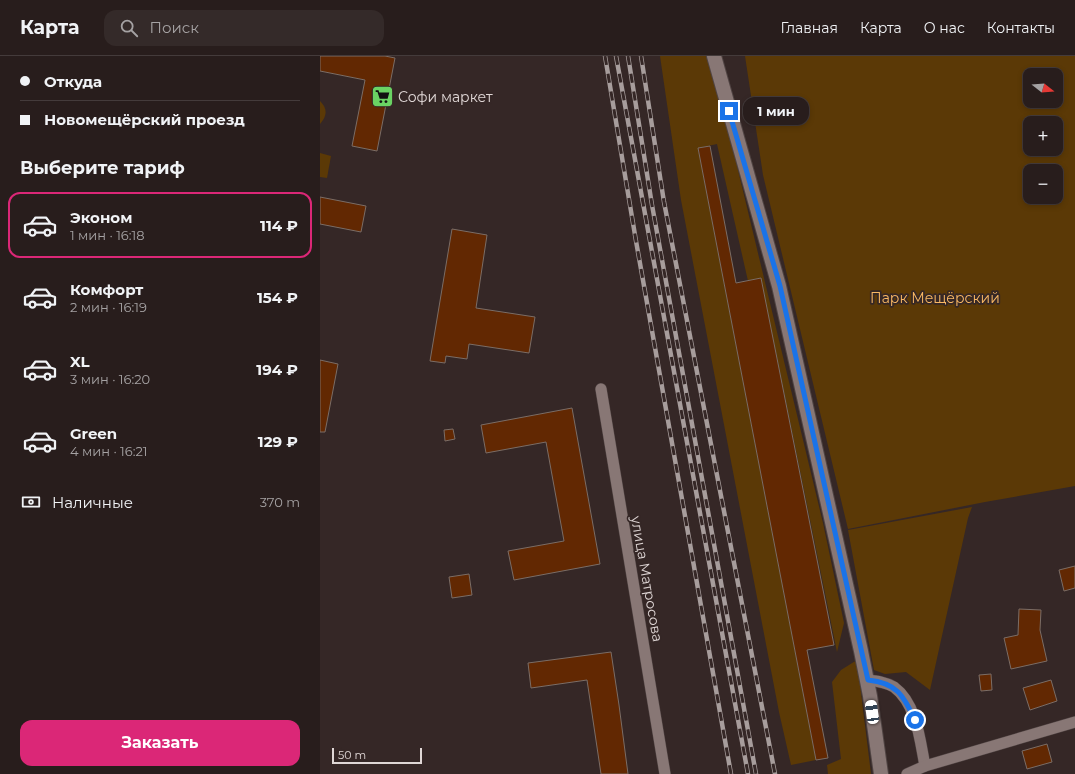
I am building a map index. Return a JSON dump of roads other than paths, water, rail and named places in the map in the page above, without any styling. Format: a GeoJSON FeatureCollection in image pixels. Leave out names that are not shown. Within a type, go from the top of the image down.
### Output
{"type":"FeatureCollection","features":[{"type":"Feature","properties":{"kind":"street"},"geometry":{"type":"LineString","coordinates":[[714,56],[780,286],[868,680],[881,774]]}},
{"type":"Feature","properties":{"kind":"street","name":"улица Матросова"},"geometry":{"type":"LineString","coordinates":[[601,388],[665,774]]}},
{"type":"Feature","properties":{"kind":"street"},"geometry":{"type":"LineString","coordinates":[[868,680],[882,682],[894,687],[905,698],[915,720],[926,766]]}},
{"type":"Feature","properties":{"kind":"street"},"geometry":{"type":"LineString","coordinates":[[907,774],[926,766],[1075,722]]}},
{"type":"Feature","properties":{"kind":"railway"},"geometry":{"type":"LineString","coordinates":[[605,56],[636,241],[731,774]]}},
{"type":"Feature","properties":{"kind":"railway"},"geometry":{"type":"LineString","coordinates":[[616,56],[748,774]]}},
{"type":"Feature","properties":{"kind":"railway"},"geometry":{"type":"LineString","coordinates":[[628,56],[652,205],[756,774]]}},
{"type":"Feature","properties":{"kind":"railway"},"geometry":{"type":"LineString","coordinates":[[641,56],[664,202],[775,774]]}},
{"type":"Feature","properties":{"kind":"place","name":"Софи маркет"},"geometry":{"type":"Point","coordinates":[382,97]}},
{"type":"Feature","properties":{"kind":"park label","name":"Парк Мещёрский"},"geometry":{"type":"Point","coordinates":[935,298]}}]}
